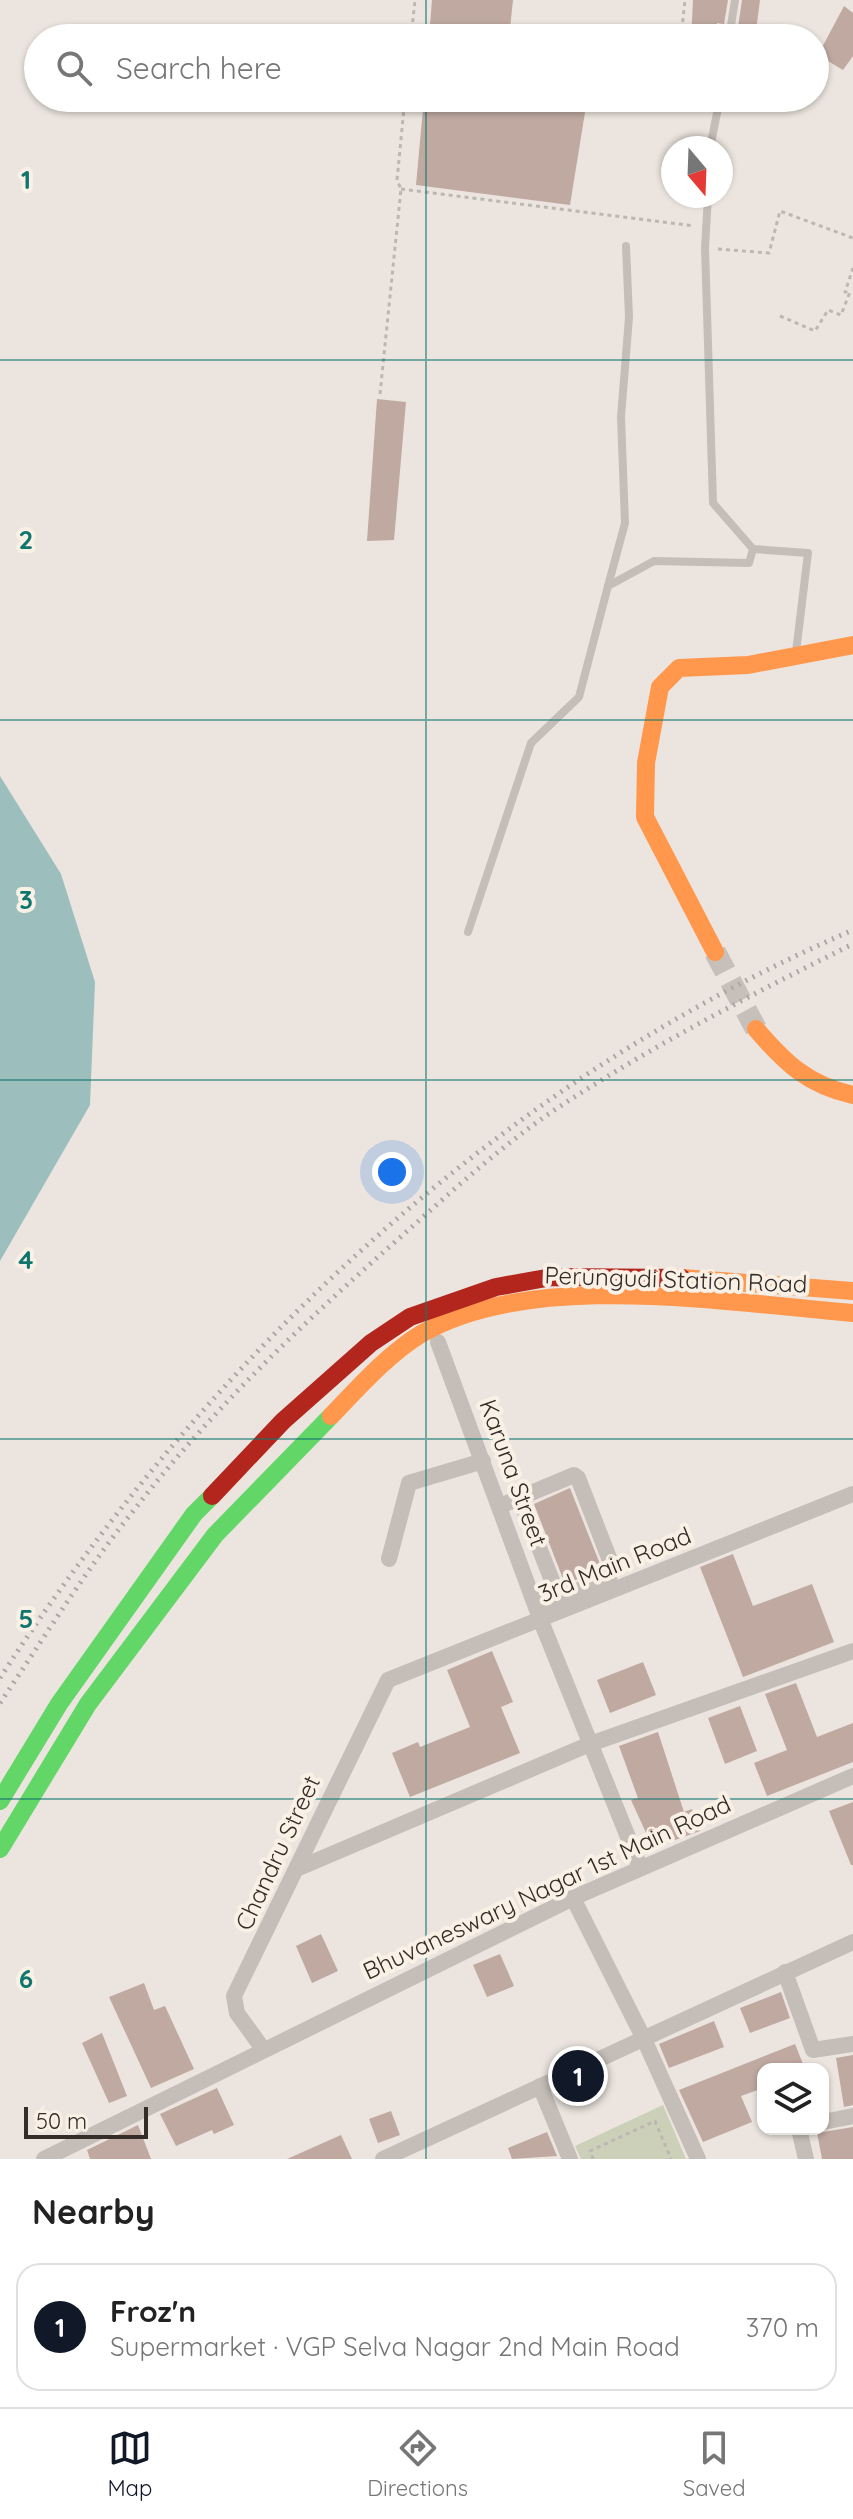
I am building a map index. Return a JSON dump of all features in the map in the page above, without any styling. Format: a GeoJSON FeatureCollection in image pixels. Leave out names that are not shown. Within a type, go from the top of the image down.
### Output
{"type":"FeatureCollection","features":[{"type":"Feature","properties":{"kind":"street"},"geometry":{"type":"LineString","coordinates":[[715,952],[645,817],[646,763],[660,687],[679,668],[748,665],[853,645]]}},
{"type":"Feature","properties":{"kind":"street"},"geometry":{"type":"LineString","coordinates":[[756,1029],[798,1075],[820,1089],[853,1095]]}},
{"type":"Feature","properties":{"kind":"street","name":"Perungudi Station Road"},"geometry":{"type":"LineString","coordinates":[[0,1801],[59,1704],[194,1514],[283,1421],[371,1343],[410,1317],[496,1287],[552,1277],[616,1275],[853,1291]]}},
{"type":"Feature","properties":{"kind":"street","name":"Perungudi Station Road"},"geometry":{"type":"LineString","coordinates":[[0,1849],[88,1704],[215,1535],[363,1383],[421,1334],[478,1311],[537,1297],[697,1300],[853,1313]]}},
{"type":"Feature","properties":{"kind":"street","name":"Karuna Street"},"geometry":{"type":"LineString","coordinates":[[438,1342],[538,1614],[640,1867]]}},
{"type":"Feature","properties":{"kind":"street"},"geometry":{"type":"LineString","coordinates":[[389,1559],[409,1483],[483,1461]]}},
{"type":"Feature","properties":{"kind":"street"},"geometry":{"type":"LineString","coordinates":[[500,1506],[574,1475],[578,1478],[613,1574],[609,1579],[559,1598],[538,1614]]}},
{"type":"Feature","properties":{"kind":"street","name":"3rd Main Road"},"geometry":{"type":"LineString","coordinates":[[393,1677],[538,1614],[853,1494]]}},
{"type":"Feature","properties":{"kind":"street"},"geometry":{"type":"LineString","coordinates":[[519,1497],[559,1598]]}},
{"type":"Feature","properties":{"kind":"street"},"geometry":{"type":"LineString","coordinates":[[511,1538],[532,1530]]}},
{"type":"Feature","properties":{"kind":"street"},"geometry":{"type":"LineString","coordinates":[[527,1583],[550,1574]]}},
{"type":"Feature","properties":{"kind":"street"},"geometry":{"type":"LineString","coordinates":[[299,1868],[590,1744],[853,1651]]}},
{"type":"Feature","properties":{"kind":"street","name":"Chandru Street"},"geometry":{"type":"LineString","coordinates":[[263,2049],[237,2013],[234,1996],[299,1868],[382,1687],[393,1677]]}},
{"type":"Feature","properties":{"kind":"street","name":"Bhuvaneswary Nagar 1st Main Road"},"geometry":{"type":"LineString","coordinates":[[44,2159],[573,1898],[853,1776]]}},
{"type":"Feature","properties":{"kind":"street"},"geometry":{"type":"LineString","coordinates":[[573,1898],[643,2037],[698,2159]]}},
{"type":"Feature","properties":{"kind":"street"},"geometry":{"type":"LineString","coordinates":[[383,2159],[853,1942]]}},
{"type":"Feature","properties":{"kind":"street"},"geometry":{"type":"LineString","coordinates":[[785,1972],[813,2050],[853,2044]]}},
{"type":"Feature","properties":{"kind":"street"},"geometry":{"type":"LineString","coordinates":[[540,2086],[570,2159]]}},
{"type":"Feature","properties":{"kind":"street"},"geometry":{"type":"LineString","coordinates":[[829,2121],[853,2116]]}},
{"type":"Feature","properties":{"kind":"street"},"geometry":{"type":"LineString","coordinates":[[800,2135],[806,2159]]}},
{"type":"Feature","properties":{"kind":"lane"},"geometry":{"type":"LineString","coordinates":[[731,24],[735,0]]}},
{"type":"Feature","properties":{"kind":"lane"},"geometry":{"type":"LineString","coordinates":[[712,136],[717,112]]}},
{"type":"Feature","properties":{"kind":"lane"},"geometry":{"type":"LineString","coordinates":[[707,208],[705,248],[713,503],[753,549],[808,553],[795,656]]}},
{"type":"Feature","properties":{"kind":"lane"},"geometry":{"type":"LineString","coordinates":[[468,932],[531,743],[579,697],[625,523],[621,417],[629,317],[626,246]]}},
{"type":"Feature","properties":{"kind":"lane"},"geometry":{"type":"LineString","coordinates":[[608,586],[654,561],[749,563],[753,549]]}},
{"type":"Feature","properties":{"kind":"path"},"geometry":{"type":"LineString","coordinates":[[412,24],[415,0]]}},
{"type":"Feature","properties":{"kind":"path"},"geometry":{"type":"LineString","coordinates":[[682,24],[685,0]]}},
{"type":"Feature","properties":{"kind":"path"},"geometry":{"type":"LineString","coordinates":[[380,394],[401,189],[397,180],[404,112]]}},
{"type":"Feature","properties":{"kind":"path"},"geometry":{"type":"LineString","coordinates":[[401,189],[706,228]]}},
{"type":"Feature","properties":{"kind":"path"},"geometry":{"type":"LineString","coordinates":[[705,248],[769,253],[780,211],[853,238]]}},
{"type":"Feature","properties":{"kind":"path"},"geometry":{"type":"LineString","coordinates":[[780,316],[815,331],[828,310],[841,315],[853,268]]}},
{"type":"Feature","properties":{"kind":"path"},"geometry":{"type":"LineString","coordinates":[[846,303],[853,305]]}},
{"type":"Feature","properties":{"kind":"path"},"geometry":{"type":"LineString","coordinates":[[593,2159],[590,2151],[655,2121],[671,2158],[665,2159]]}},
{"type":"Feature","properties":{"kind":"green space"},"geometry":{"type":"Polygon","coordinates":[[[663,2105],[686,2159],[581,2159],[575,2146],[663,2105]]]}},
{"type":"Feature","properties":{"kind":"water"},"geometry":{"type":"Polygon","coordinates":[[[0,776],[61,874],[95,982],[90,1105],[0,1261],[0,776]]]}},
{"type":"Feature","properties":{"kind":"building"},"geometry":{"type":"Polygon","coordinates":[[[432,0],[513,0],[510,24],[430,24],[432,0]]]}},
{"type":"Feature","properties":{"kind":"building"},"geometry":{"type":"Polygon","coordinates":[[[693,0],[728,0],[724,24],[692,24],[693,0]]]}},
{"type":"Feature","properties":{"kind":"building"},"geometry":{"type":"Polygon","coordinates":[[[742,0],[760,0],[757,24],[738,24],[742,0]]]}},
{"type":"Feature","properties":{"kind":"building"},"geometry":{"type":"Polygon","coordinates":[[[844,6],[853,13],[853,56],[843,70],[829,62],[829,34],[844,6]]]}},
{"type":"Feature","properties":{"kind":"building"},"geometry":{"type":"Polygon","coordinates":[[[423,112],[585,112],[570,205],[416,185],[423,112]]]}},
{"type":"Feature","properties":{"kind":"building"},"geometry":{"type":"Polygon","coordinates":[[[377,399],[406,402],[394,540],[367,541],[377,399]]]}},
{"type":"Feature","properties":{"kind":"building"},"geometry":{"type":"Polygon","coordinates":[[[570,1488],[600,1564],[599,1571],[565,1584],[534,1504],[570,1488]]]}},
{"type":"Feature","properties":{"kind":"building"},"geometry":{"type":"Polygon","coordinates":[[[733,1554],[753,1606],[812,1584],[834,1642],[743,1677],[700,1567],[733,1554]]]}},
{"type":"Feature","properties":{"kind":"building"},"geometry":{"type":"Polygon","coordinates":[[[492,1651],[513,1702],[501,1707],[520,1753],[410,1797],[392,1753],[418,1742],[420,1747],[470,1727],[447,1670],[492,1651]]]}},
{"type":"Feature","properties":{"kind":"building"},"geometry":{"type":"Polygon","coordinates":[[[643,1662],[656,1695],[610,1713],[597,1680],[643,1662]]]}},
{"type":"Feature","properties":{"kind":"building"},"geometry":{"type":"Polygon","coordinates":[[[796,1683],[817,1737],[853,1723],[853,1762],[767,1796],[754,1763],[787,1750],[765,1694],[796,1683]]]}},
{"type":"Feature","properties":{"kind":"building"},"geometry":{"type":"Polygon","coordinates":[[[740,1706],[757,1751],[725,1764],[708,1718],[740,1706]]]}},
{"type":"Feature","properties":{"kind":"building"},"geometry":{"type":"Polygon","coordinates":[[[658,1732],[684,1812],[692,1809],[700,1831],[653,1848],[631,1800],[638,1798],[619,1746],[658,1732]]]}},
{"type":"Feature","properties":{"kind":"building"},"geometry":{"type":"Polygon","coordinates":[[[853,1802],[853,1865],[851,1865],[829,1811],[853,1802]]]}},
{"type":"Feature","properties":{"kind":"building"},"geometry":{"type":"Polygon","coordinates":[[[321,1934],[338,1971],[312,1983],[296,1946],[321,1934]]]}},
{"type":"Feature","properties":{"kind":"building"},"geometry":{"type":"Polygon","coordinates":[[[500,1954],[514,1986],[487,1997],[473,1965],[500,1954]]]}},
{"type":"Feature","properties":{"kind":"building"},"geometry":{"type":"Polygon","coordinates":[[[144,1983],[154,2010],[165,2006],[194,2069],[151,2088],[109,1997],[144,1983]]]}},
{"type":"Feature","properties":{"kind":"building"},"geometry":{"type":"Polygon","coordinates":[[[781,1992],[790,2018],[750,2033],[740,2008],[781,1992]]]}},
{"type":"Feature","properties":{"kind":"building"},"geometry":{"type":"Polygon","coordinates":[[[714,2021],[724,2047],[669,2068],[659,2044],[714,2021]]]}},
{"type":"Feature","properties":{"kind":"building"},"geometry":{"type":"Polygon","coordinates":[[[102,2033],[127,2096],[109,2103],[82,2043],[102,2033]]]}},
{"type":"Feature","properties":{"kind":"building"},"geometry":{"type":"Polygon","coordinates":[[[795,2044],[803,2063],[757,2063],[757,2090],[741,2096],[752,2122],[703,2142],[679,2090],[795,2044]]]}},
{"type":"Feature","properties":{"kind":"building"},"geometry":{"type":"Polygon","coordinates":[[[853,2055],[853,2105],[844,2107],[836,2058],[853,2055]]]}},
{"type":"Feature","properties":{"kind":"building"},"geometry":{"type":"Polygon","coordinates":[[[217,2088],[234,2125],[214,2134],[212,2130],[176,2146],[160,2114],[217,2088]]]}},
{"type":"Feature","properties":{"kind":"building"},"geometry":{"type":"Polygon","coordinates":[[[391,2111],[400,2135],[378,2143],[369,2119],[391,2111]]]}},
{"type":"Feature","properties":{"kind":"building"},"geometry":{"type":"Polygon","coordinates":[[[138,2125],[151,2159],[90,2159],[87,2150],[138,2125]]]}},
{"type":"Feature","properties":{"kind":"building"},"geometry":{"type":"Polygon","coordinates":[[[853,2127],[853,2159],[822,2159],[817,2135],[829,2135],[829,2131],[853,2127]]]}},
{"type":"Feature","properties":{"kind":"building"},"geometry":{"type":"Polygon","coordinates":[[[547,2132],[557,2156],[512,2159],[508,2148],[547,2132]]]}},
{"type":"Feature","properties":{"kind":"building"},"geometry":{"type":"Polygon","coordinates":[[[341,2135],[352,2159],[287,2159],[341,2135]]]}},
{"type":"Feature","properties":{"kind":"tunnel"},"geometry":{"type":"LineString","coordinates":[[715,952],[756,1029]]}},
{"type":"Feature","properties":{"kind":"railway"},"geometry":{"type":"LineString","coordinates":[[0,1678],[82,1560],[171,1447],[268,1341],[372,1241],[483,1149],[600,1066],[724,992],[853,930]]}},
{"type":"Feature","properties":{"kind":"railway"},"geometry":{"type":"LineString","coordinates":[[0,1703],[99,1557],[164,1472],[229,1400],[368,1266],[476,1170],[553,1111],[700,1023],[853,944]]}},
{"type":"Feature","properties":{"kind":"traffic: fast"},"geometry":{"type":"LineString","coordinates":[[0,1849],[88,1704],[215,1535],[331,1416]]}},
{"type":"Feature","properties":{"kind":"traffic: fast"},"geometry":{"type":"LineString","coordinates":[[0,1801],[59,1704],[194,1514],[212,1496]]}},
{"type":"Feature","properties":{"kind":"traffic: slow"},"geometry":{"type":"LineString","coordinates":[[715,952],[645,817],[646,763],[660,687],[679,668],[748,665],[853,645]]}},
{"type":"Feature","properties":{"kind":"traffic: slow"},"geometry":{"type":"LineString","coordinates":[[756,1029],[798,1071],[823,1085],[853,1095]]}},
{"type":"Feature","properties":{"kind":"traffic: slow"},"geometry":{"type":"LineString","coordinates":[[682,1278],[853,1291]]}},
{"type":"Feature","properties":{"kind":"traffic: slow"},"geometry":{"type":"LineString","coordinates":[[331,1416],[385,1361],[421,1334],[466,1314],[518,1302],[574,1296],[632,1295],[853,1313]]}},
{"type":"Feature","properties":{"kind":"traffic: jam"},"geometry":{"type":"LineString","coordinates":[[212,1496],[283,1421],[371,1343],[410,1317],[496,1287],[552,1277],[682,1278]]}},
{"type":"Feature","properties":{"kind":"place","name":"Froz'n"},"geometry":{"type":"Point","coordinates":[578,2076]}}]}
